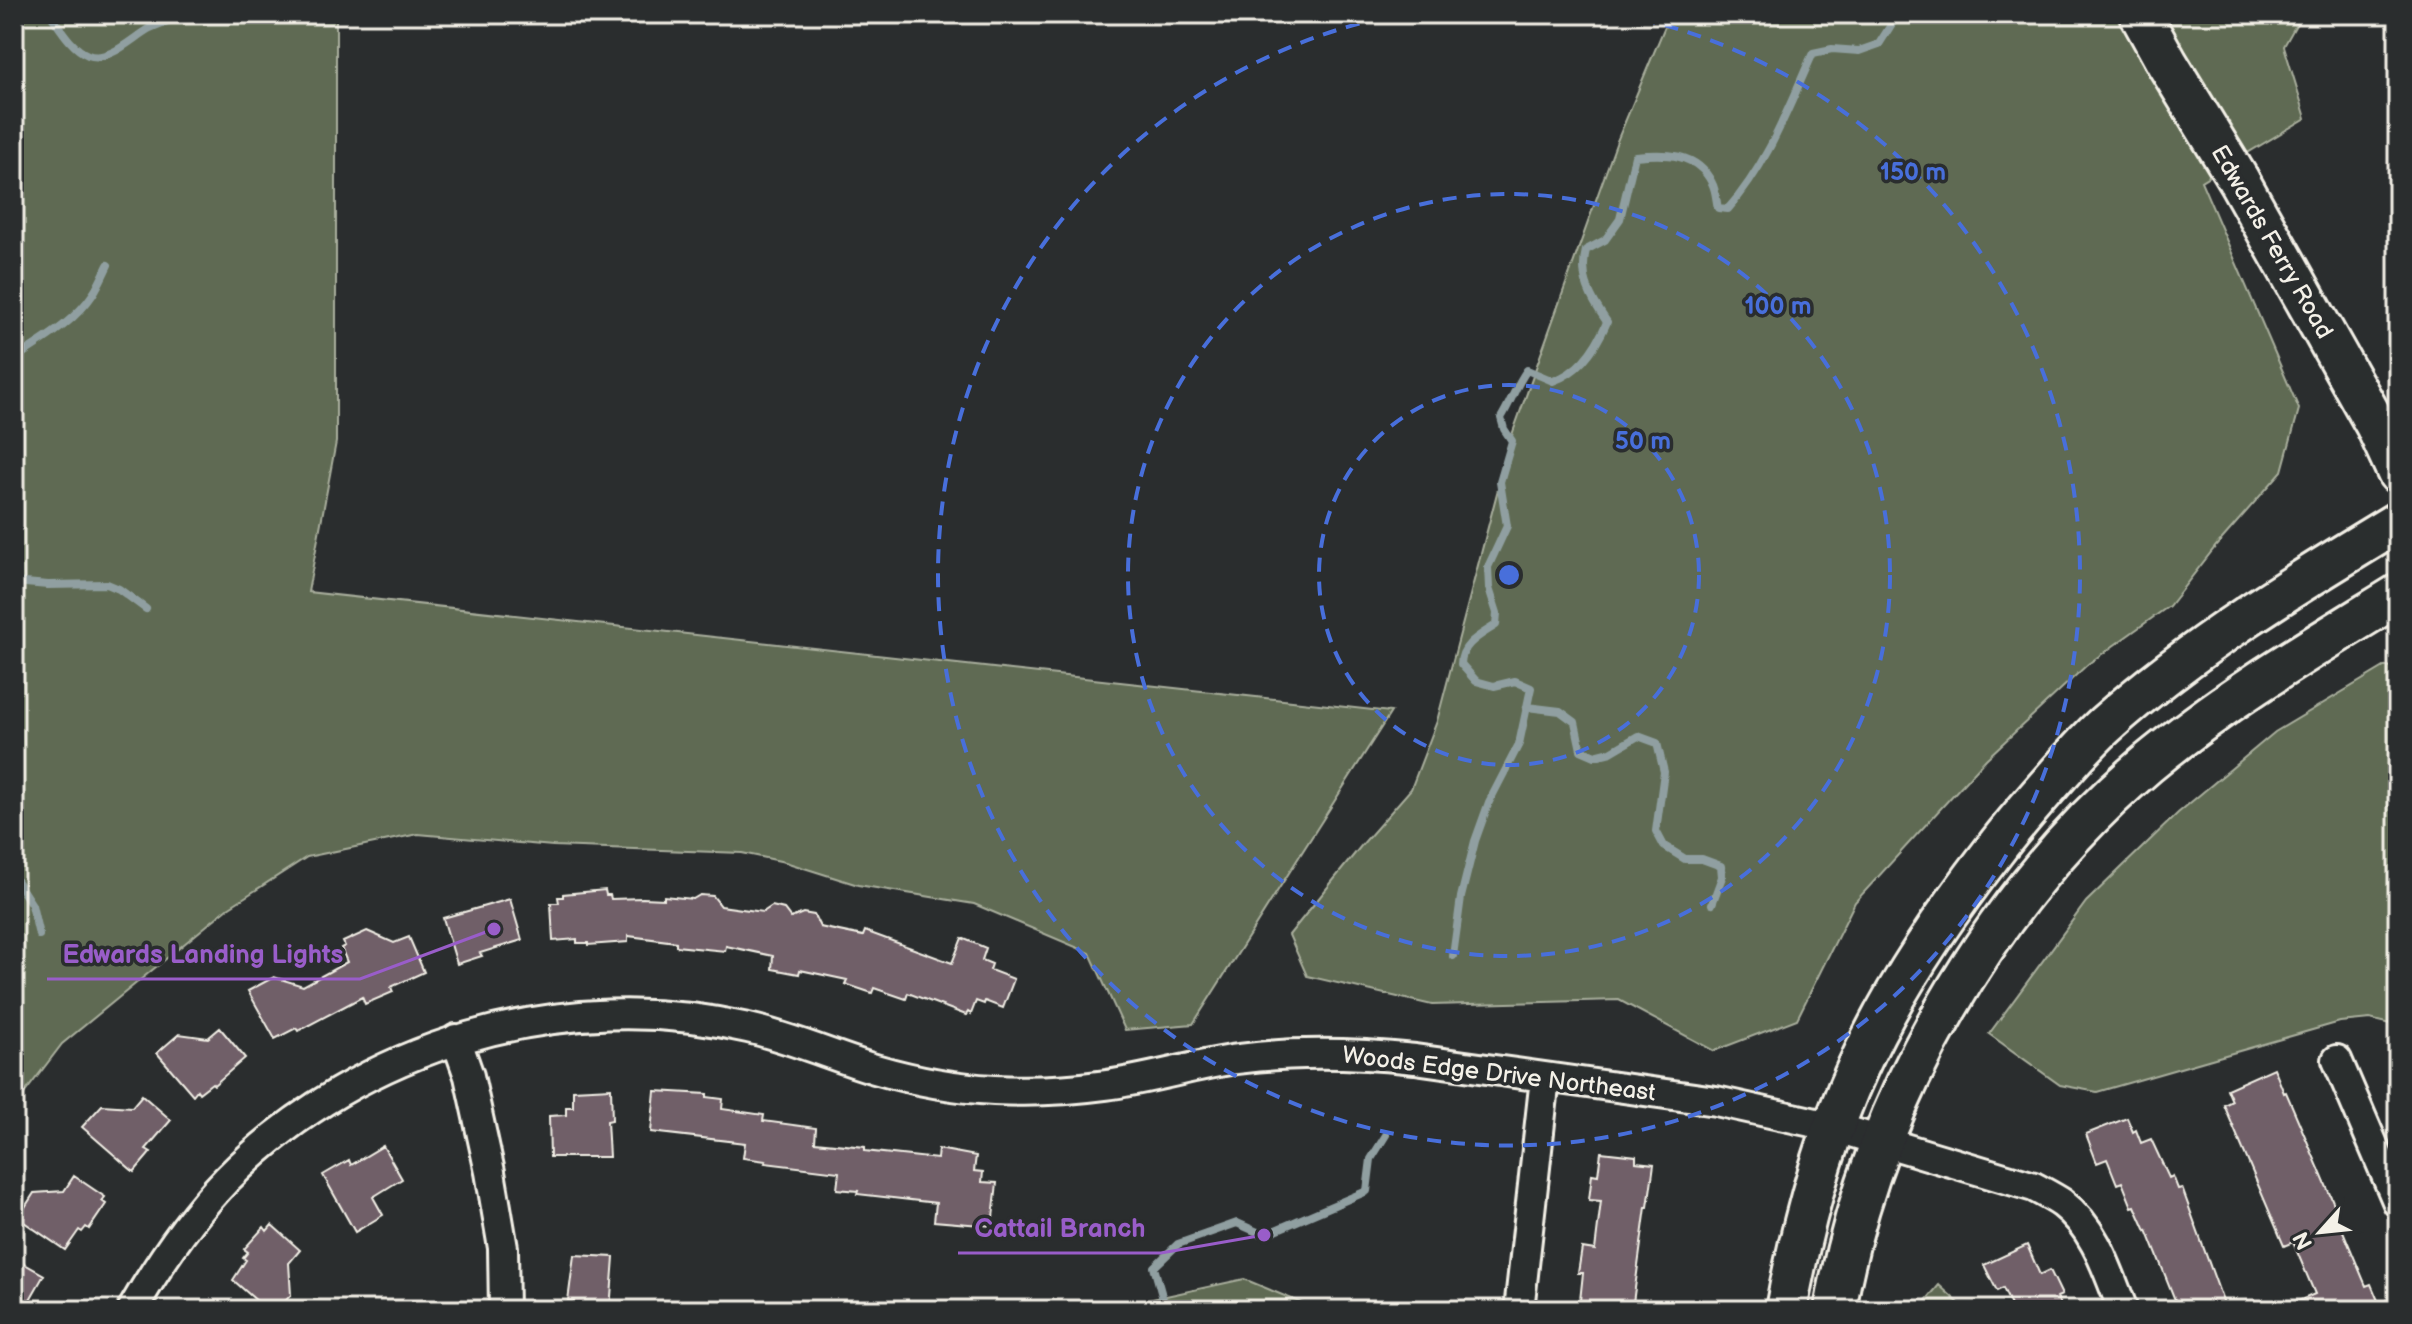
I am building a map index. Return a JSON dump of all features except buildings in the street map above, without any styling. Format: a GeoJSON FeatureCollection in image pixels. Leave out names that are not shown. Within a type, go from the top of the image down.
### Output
{"type":"FeatureCollection","features":[{"type":"Feature","properties":{"kind":"main road","name":"Edwards Ferry Road"},"geometry":{"type":"LineString","coordinates":[[2140,14],[2239,181],[2376,425],[2398,473]]}},
{"type":"Feature","properties":{"kind":"main road"},"geometry":{"type":"LineString","coordinates":[[1786,1310],[1806,1221],[1834,1127],[1859,1066],[1909,971],[1941,921],[2024,811],[2103,726],[2156,683],[2287,591],[2398,522]]}},
{"type":"Feature","properties":{"kind":"main road"},"geometry":{"type":"LineString","coordinates":[[1835,1310],[1857,1213],[1882,1140],[1908,1080],[1983,947],[2033,882],[2082,827],[2147,765],[2197,725],[2257,683],[2398,595]]}},
{"type":"Feature","properties":{"kind":"street","name":"Woods Edge Drive Northeast"},"geometry":{"type":"LineString","coordinates":[[132,1310],[153,1272],[189,1223],[228,1179],[271,1139],[321,1103],[387,1067],[456,1039],[568,1016],[630,1014],[689,1017],[748,1028],[876,1069],[936,1083],[992,1090],[1050,1091],[1108,1085],[1240,1059],[1304,1054],[1372,1055],[1716,1101],[1834,1127],[2034,1187],[2061,1203],[2080,1220],[2097,1245],[2123,1310]]}},
{"type":"Feature","properties":{"kind":"street"},"geometry":{"type":"LineString","coordinates":[[456,1039],[469,1076],[490,1172],[503,1248],[504,1310]]}},
{"type":"Feature","properties":{"kind":"street"},"geometry":{"type":"LineString","coordinates":[[2337,1060],[2398,1203]]}},
{"type":"Feature","properties":{"kind":"street"},"geometry":{"type":"LineString","coordinates":[[1519,1310],[1545,1078]]}},
{"type":"Feature","properties":{"kind":"green space"},"geometry":{"type":"Polygon","coordinates":[[[14,14],[336,14],[336,442],[308,592],[1391,712],[1193,1024],[1125,1030],[1090,953],[974,904],[858,885],[785,862],[742,853],[553,846],[418,834],[307,857],[228,908],[62,1044],[14,1107],[14,14]]]}},
{"type":"Feature","properties":{"kind":"green space"},"geometry":{"type":"Polygon","coordinates":[[[1670,14],[2302,14],[2284,46],[2306,118],[2201,181],[2299,409],[2282,471],[2216,546],[2169,606],[2088,664],[1986,759],[1855,902],[1797,1019],[1714,1051],[1619,1000],[1432,1005],[1307,976],[1289,935],[1411,789],[1437,721],[1513,432],[1617,141],[1670,14]]]}},
{"type":"Feature","properties":{"kind":"green space"},"geometry":{"type":"Polygon","coordinates":[[[2398,666],[2398,1026],[2370,1019],[2340,1022],[2097,1092],[2060,1085],[1989,1034],[2086,902],[2178,813],[2275,732],[2384,667],[2398,666]]]}},
{"type":"Feature","properties":{"kind":"green space"},"geometry":{"type":"Polygon","coordinates":[[[1244,1279],[1304,1304],[1306,1310],[1134,1310],[1134,1303],[1244,1279]]]}},
{"type":"Feature","properties":{"kind":"green space"},"geometry":{"type":"Polygon","coordinates":[[[1939,1285],[1961,1305],[1962,1310],[1918,1310],[1939,1285]]]}},
{"type":"Feature","properties":{"kind":"waterway"},"geometry":{"type":"LineString","coordinates":[[50,14],[77,48],[96,57],[120,48],[150,28],[186,14]]}},
{"type":"Feature","properties":{"kind":"waterway"},"geometry":{"type":"LineString","coordinates":[[1453,956],[1461,897],[1475,841],[1489,802],[1519,744],[1531,688],[1515,681],[1494,686],[1476,681],[1461,664],[1468,646],[1496,625],[1497,613],[1489,588],[1488,567],[1507,526],[1500,482],[1512,441],[1501,418],[1527,370],[1553,381],[1563,377],[1586,358],[1603,332],[1607,322],[1591,296],[1585,279],[1584,260],[1586,250],[1605,240],[1620,219],[1635,156],[1668,155],[1698,165],[1712,183],[1718,208],[1728,209],[1766,154],[1813,53],[1832,49],[1859,51],[1879,44],[1898,14]]}},
{"type":"Feature","properties":{"kind":"waterway"},"geometry":{"type":"LineString","coordinates":[[14,359],[77,313],[93,294],[108,265]]}},
{"type":"Feature","properties":{"kind":"waterway"},"geometry":{"type":"LineString","coordinates":[[14,582],[107,584],[146,609]]}},
{"type":"Feature","properties":{"kind":"waterway"},"geometry":{"type":"LineString","coordinates":[[1527,707],[1560,711],[1575,722],[1581,750],[1595,756],[1611,752],[1638,736],[1657,743],[1664,772],[1656,831],[1664,846],[1685,859],[1702,859],[1721,866],[1722,877],[1712,904]]}},
{"type":"Feature","properties":{"kind":"waterway"},"geometry":{"type":"LineString","coordinates":[[14,877],[32,905],[39,935]]}},
{"type":"Feature","properties":{"kind":"waterway"},"geometry":{"type":"LineString","coordinates":[[1166,1310],[1154,1267],[1178,1244],[1237,1223],[1264,1235],[1367,1191],[1371,1159],[1386,1135]]}},
{"type":"Feature","properties":{"kind":"place","name":"Edwards Landing Lights"},"geometry":{"type":"Point","coordinates":[494,929]}},
{"type":"Feature","properties":{"kind":"place","name":"Cattail Branch"},"geometry":{"type":"Point","coordinates":[1264,1235]}}]}
